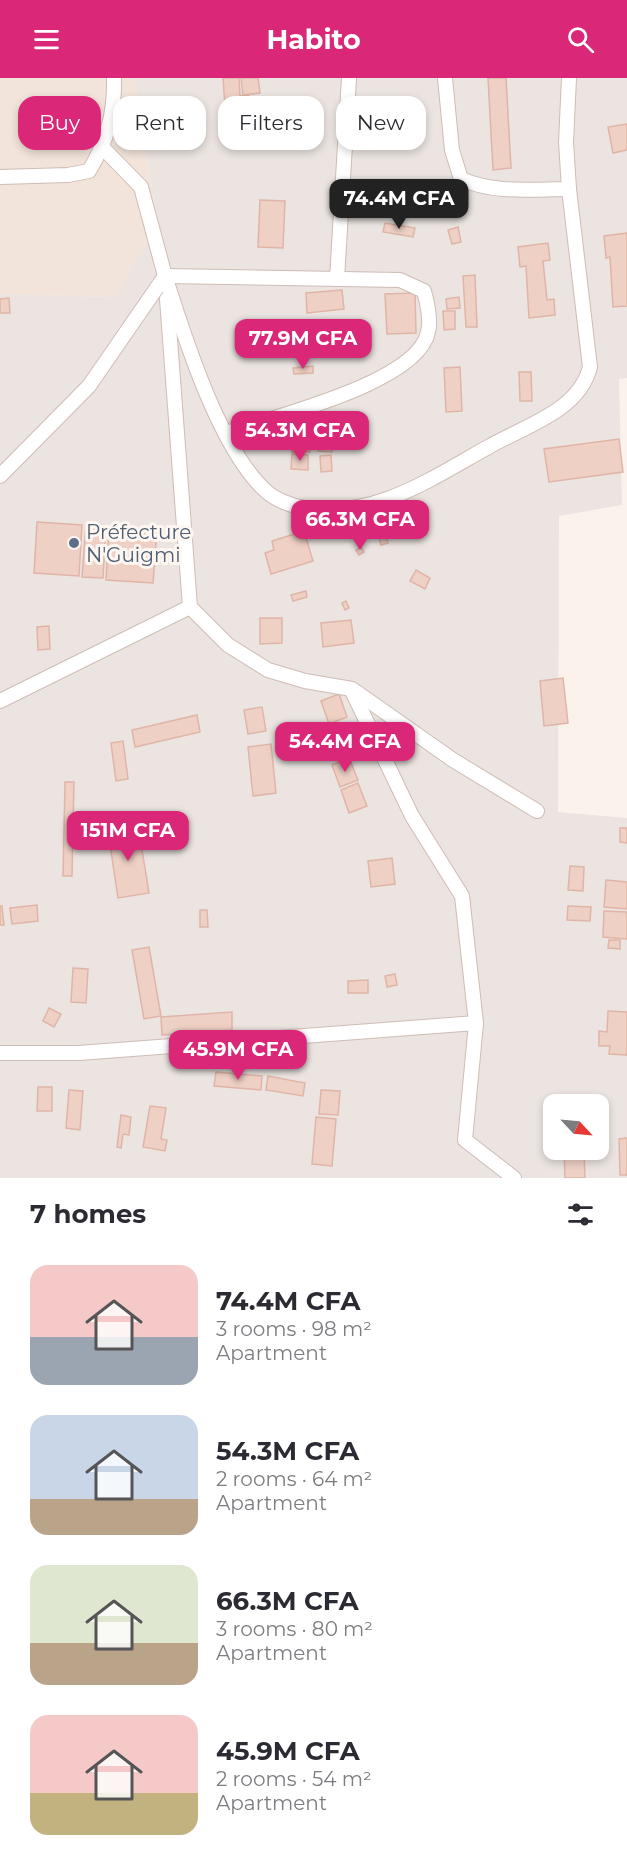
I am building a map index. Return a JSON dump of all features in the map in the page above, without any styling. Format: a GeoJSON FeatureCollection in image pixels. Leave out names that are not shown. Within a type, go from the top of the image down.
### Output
{"type":"FeatureCollection","features":[{"type":"Feature","properties":{"kind":"street"},"geometry":{"type":"LineString","coordinates":[[0,177],[68,175],[89,171],[103,148],[114,105],[114,78]]}},
{"type":"Feature","properties":{"kind":"street"},"geometry":{"type":"LineString","coordinates":[[337,279],[349,78]]}},
{"type":"Feature","properties":{"kind":"street"},"geometry":{"type":"LineString","coordinates":[[445,78],[452,150],[461,179],[477,186],[501,189],[569,189]]}},
{"type":"Feature","properties":{"kind":"street"},"geometry":{"type":"LineString","coordinates":[[103,148],[141,187],[165,276],[188,348],[243,465],[268,494],[294,506],[327,512],[362,507],[398,496],[558,409],[581,389],[590,367],[569,189],[566,142],[569,78]]}},
{"type":"Feature","properties":{"kind":"street"},"geometry":{"type":"LineString","coordinates":[[165,276],[400,280],[424,291],[428,333],[413,358],[391,374],[366,386],[227,433]]}},
{"type":"Feature","properties":{"kind":"street"},"geometry":{"type":"LineString","coordinates":[[0,476],[89,386],[165,276]]}},
{"type":"Feature","properties":{"kind":"street"},"geometry":{"type":"LineString","coordinates":[[165,276],[190,607],[228,645],[268,670],[305,681],[352,689],[453,760],[537,811]]}},
{"type":"Feature","properties":{"kind":"street"},"geometry":{"type":"LineString","coordinates":[[0,701],[190,607]]}},
{"type":"Feature","properties":{"kind":"street"},"geometry":{"type":"LineString","coordinates":[[352,689],[412,816],[462,896],[476,1023],[465,1140],[514,1178]]}},
{"type":"Feature","properties":{"kind":"street"},"geometry":{"type":"LineString","coordinates":[[0,1053],[80,1053],[476,1023]]}},
{"type":"Feature","properties":{"kind":"shaded area"},"geometry":{"type":"Polygon","coordinates":[[[0,78],[134,78],[137,96],[113,96],[113,150],[146,150],[158,224],[114,297],[0,294],[0,78]]]}},
{"type":"Feature","properties":{"kind":"shaded area"},"geometry":{"type":"Polygon","coordinates":[[[134,78],[627,78],[627,378],[619,379],[622,505],[559,516],[558,812],[627,818],[627,1178],[0,1178],[0,294],[114,297],[158,224],[146,150],[206,150],[206,96],[137,96],[134,78]]]}},
{"type":"Feature","properties":{"kind":"building"},"geometry":{"type":"Polygon","coordinates":[[[223,78],[239,78],[240,96],[224,96],[223,78]]]}},
{"type":"Feature","properties":{"kind":"building"},"geometry":{"type":"Polygon","coordinates":[[[241,78],[258,78],[260,93],[243,95],[241,78]]]}},
{"type":"Feature","properties":{"kind":"building"},"geometry":{"type":"Polygon","coordinates":[[[488,78],[506,78],[511,168],[493,170],[488,78]]]}},
{"type":"Feature","properties":{"kind":"building"},"geometry":{"type":"Polygon","coordinates":[[[627,124],[627,150],[613,153],[608,127],[627,124]]]}},
{"type":"Feature","properties":{"kind":"building"},"geometry":{"type":"Polygon","coordinates":[[[260,200],[285,201],[283,248],[258,247],[260,200]]]}},
{"type":"Feature","properties":{"kind":"building"},"geometry":{"type":"Polygon","coordinates":[[[385,223],[415,228],[413,237],[383,232],[385,223]]]}},
{"type":"Feature","properties":{"kind":"building"},"geometry":{"type":"Polygon","coordinates":[[[458,227],[461,242],[452,244],[448,230],[458,227]]]}},
{"type":"Feature","properties":{"kind":"building"},"geometry":{"type":"Polygon","coordinates":[[[627,233],[627,306],[613,307],[610,257],[606,258],[604,236],[627,233]]]}},
{"type":"Feature","properties":{"kind":"building"},"geometry":{"type":"Polygon","coordinates":[[[548,243],[550,260],[543,261],[547,300],[554,299],[555,315],[529,318],[526,266],[520,267],[518,247],[548,243]]]}},
{"type":"Feature","properties":{"kind":"building"},"geometry":{"type":"Polygon","coordinates":[[[475,275],[477,327],[466,327],[463,276],[475,275]]]}},
{"type":"Feature","properties":{"kind":"building"},"geometry":{"type":"Polygon","coordinates":[[[342,290],[344,309],[307,313],[306,293],[342,290]]]}},
{"type":"Feature","properties":{"kind":"building"},"geometry":{"type":"Polygon","coordinates":[[[415,293],[416,333],[387,334],[385,294],[415,293]]]}},
{"type":"Feature","properties":{"kind":"building"},"geometry":{"type":"Polygon","coordinates":[[[459,297],[460,308],[447,309],[446,299],[459,297]]]}},
{"type":"Feature","properties":{"kind":"building"},"geometry":{"type":"Polygon","coordinates":[[[9,298],[10,313],[0,313],[0,299],[9,298]]]}},
{"type":"Feature","properties":{"kind":"building"},"geometry":{"type":"Polygon","coordinates":[[[443,311],[455,311],[455,329],[444,330],[443,311]]]}},
{"type":"Feature","properties":{"kind":"building"},"geometry":{"type":"Polygon","coordinates":[[[342,332],[344,342],[331,345],[329,336],[342,332]]]}},
{"type":"Feature","properties":{"kind":"building"},"geometry":{"type":"Polygon","coordinates":[[[313,366],[313,373],[294,374],[293,368],[313,366]]]}},
{"type":"Feature","properties":{"kind":"building"},"geometry":{"type":"Polygon","coordinates":[[[460,367],[462,411],[446,412],[444,368],[460,367]]]}},
{"type":"Feature","properties":{"kind":"building"},"geometry":{"type":"Polygon","coordinates":[[[519,372],[531,372],[532,401],[520,401],[519,372]]]}},
{"type":"Feature","properties":{"kind":"building"},"geometry":{"type":"Polygon","coordinates":[[[321,413],[335,415],[332,452],[318,451],[321,413]]]}},
{"type":"Feature","properties":{"kind":"building"},"geometry":{"type":"Polygon","coordinates":[[[361,417],[361,437],[346,437],[346,418],[361,417]]]}},
{"type":"Feature","properties":{"kind":"building"},"geometry":{"type":"Polygon","coordinates":[[[292,432],[311,433],[310,452],[292,452],[292,432]]]}},
{"type":"Feature","properties":{"kind":"building"},"geometry":{"type":"Polygon","coordinates":[[[619,439],[623,472],[549,482],[544,449],[619,439]]]}},
{"type":"Feature","properties":{"kind":"building"},"geometry":{"type":"Polygon","coordinates":[[[292,454],[308,455],[308,470],[291,469],[292,454]]]}},
{"type":"Feature","properties":{"kind":"building"},"geometry":{"type":"Polygon","coordinates":[[[331,455],[332,471],[321,472],[320,456],[331,455]]]}},
{"type":"Feature","properties":{"kind":"building"},"geometry":{"type":"Polygon","coordinates":[[[37,522],[82,525],[79,576],[34,573],[37,522]]]}},
{"type":"Feature","properties":{"kind":"building"},"geometry":{"type":"Polygon","coordinates":[[[86,524],[106,526],[103,578],[82,577],[86,524]]]}},
{"type":"Feature","properties":{"kind":"building"},"geometry":{"type":"Polygon","coordinates":[[[109,528],[157,531],[153,583],[106,580],[109,528]]]}},
{"type":"Feature","properties":{"kind":"building"},"geometry":{"type":"Polygon","coordinates":[[[304,531],[313,561],[271,574],[265,553],[274,550],[272,541],[304,531]]]}},
{"type":"Feature","properties":{"kind":"building"},"geometry":{"type":"Polygon","coordinates":[[[384,531],[388,543],[381,545],[378,533],[384,531]]]}},
{"type":"Feature","properties":{"kind":"building"},"geometry":{"type":"Polygon","coordinates":[[[361,547],[364,552],[359,555],[356,550],[361,547]]]}},
{"type":"Feature","properties":{"kind":"building"},"geometry":{"type":"Polygon","coordinates":[[[416,570],[430,578],[425,589],[410,581],[416,570]]]}},
{"type":"Feature","properties":{"kind":"building"},"geometry":{"type":"Polygon","coordinates":[[[306,591],[307,597],[293,601],[291,595],[306,591]]]}},
{"type":"Feature","properties":{"kind":"building"},"geometry":{"type":"Polygon","coordinates":[[[346,601],[349,608],[345,610],[342,603],[346,601]]]}},
{"type":"Feature","properties":{"kind":"building"},"geometry":{"type":"Polygon","coordinates":[[[260,618],[282,618],[282,643],[260,644],[260,618]]]}},
{"type":"Feature","properties":{"kind":"building"},"geometry":{"type":"Polygon","coordinates":[[[351,620],[354,643],[323,647],[321,623],[351,620]]]}},
{"type":"Feature","properties":{"kind":"building"},"geometry":{"type":"Polygon","coordinates":[[[49,626],[50,649],[38,650],[37,627],[49,626]]]}},
{"type":"Feature","properties":{"kind":"building"},"geometry":{"type":"Polygon","coordinates":[[[563,678],[568,723],[544,726],[540,681],[563,678]]]}},
{"type":"Feature","properties":{"kind":"building"},"geometry":{"type":"Polygon","coordinates":[[[339,694],[347,717],[329,724],[321,701],[339,694]]]}},
{"type":"Feature","properties":{"kind":"building"},"geometry":{"type":"Polygon","coordinates":[[[262,707],[266,731],[248,734],[244,710],[262,707]]]}},
{"type":"Feature","properties":{"kind":"building"},"geometry":{"type":"Polygon","coordinates":[[[197,715],[200,732],[135,747],[132,730],[197,715]]]}},
{"type":"Feature","properties":{"kind":"building"},"geometry":{"type":"Polygon","coordinates":[[[341,731],[349,753],[331,760],[323,737],[341,731]]]}},
{"type":"Feature","properties":{"kind":"building"},"geometry":{"type":"Polygon","coordinates":[[[123,741],[128,779],[116,781],[111,743],[123,741]]]}},
{"type":"Feature","properties":{"kind":"building"},"geometry":{"type":"Polygon","coordinates":[[[271,744],[276,793],[253,796],[248,747],[271,744]]]}},
{"type":"Feature","properties":{"kind":"building"},"geometry":{"type":"Polygon","coordinates":[[[349,758],[358,780],[340,787],[332,765],[349,758]]]}},
{"type":"Feature","properties":{"kind":"building"},"geometry":{"type":"Polygon","coordinates":[[[65,782],[74,782],[72,876],[63,876],[65,782]]]}},
{"type":"Feature","properties":{"kind":"building"},"geometry":{"type":"Polygon","coordinates":[[[358,783],[367,806],[349,813],[341,790],[358,783]]]}},
{"type":"Feature","properties":{"kind":"building"},"geometry":{"type":"Polygon","coordinates":[[[138,825],[149,893],[118,898],[108,831],[138,825]]]}},
{"type":"Feature","properties":{"kind":"building"},"geometry":{"type":"Polygon","coordinates":[[[620,828],[627,828],[627,843],[620,842],[620,828]]]}},
{"type":"Feature","properties":{"kind":"building"},"geometry":{"type":"Polygon","coordinates":[[[392,858],[395,884],[371,887],[368,861],[392,858]]]}},
{"type":"Feature","properties":{"kind":"building"},"geometry":{"type":"Polygon","coordinates":[[[570,866],[584,867],[583,891],[568,890],[570,866]]]}},
{"type":"Feature","properties":{"kind":"building"},"geometry":{"type":"Polygon","coordinates":[[[606,880],[627,882],[627,909],[604,907],[606,880]]]}},
{"type":"Feature","properties":{"kind":"building"},"geometry":{"type":"Polygon","coordinates":[[[37,905],[38,921],[12,924],[10,908],[37,905]]]}},
{"type":"Feature","properties":{"kind":"building"},"geometry":{"type":"Polygon","coordinates":[[[0,906],[2,906],[4,925],[0,925],[0,906]]]}},
{"type":"Feature","properties":{"kind":"building"},"geometry":{"type":"Polygon","coordinates":[[[568,906],[591,907],[590,921],[567,920],[568,906]]]}},
{"type":"Feature","properties":{"kind":"building"},"geometry":{"type":"Polygon","coordinates":[[[200,910],[207,910],[208,927],[200,927],[200,910]]]}},
{"type":"Feature","properties":{"kind":"building"},"geometry":{"type":"Polygon","coordinates":[[[604,911],[627,912],[627,939],[603,937],[604,911]]]}},
{"type":"Feature","properties":{"kind":"building"},"geometry":{"type":"Polygon","coordinates":[[[609,940],[620,940],[620,949],[608,948],[609,940]]]}},
{"type":"Feature","properties":{"kind":"building"},"geometry":{"type":"Polygon","coordinates":[[[149,947],[161,1016],[144,1019],[132,950],[149,947]]]}},
{"type":"Feature","properties":{"kind":"building"},"geometry":{"type":"Polygon","coordinates":[[[73,968],[88,969],[86,1003],[71,1002],[73,968]]]}},
{"type":"Feature","properties":{"kind":"building"},"geometry":{"type":"Polygon","coordinates":[[[395,974],[397,985],[387,987],[385,976],[395,974]]]}},
{"type":"Feature","properties":{"kind":"building"},"geometry":{"type":"Polygon","coordinates":[[[368,980],[368,993],[348,993],[348,981],[368,980]]]}},
{"type":"Feature","properties":{"kind":"building"},"geometry":{"type":"Polygon","coordinates":[[[49,1008],[61,1014],[54,1027],[43,1021],[49,1008]]]}},
{"type":"Feature","properties":{"kind":"building"},"geometry":{"type":"Polygon","coordinates":[[[608,1011],[627,1012],[627,1055],[609,1054],[610,1046],[599,1046],[599,1031],[607,1032],[608,1011]]]}},
{"type":"Feature","properties":{"kind":"building"},"geometry":{"type":"Polygon","coordinates":[[[232,1012],[232,1030],[162,1035],[161,1017],[232,1012]]]}},
{"type":"Feature","properties":{"kind":"building"},"geometry":{"type":"Polygon","coordinates":[[[216,1072],[262,1076],[261,1090],[214,1086],[216,1072]]]}},
{"type":"Feature","properties":{"kind":"building"},"geometry":{"type":"Polygon","coordinates":[[[268,1076],[305,1083],[303,1096],[266,1090],[268,1076]]]}},
{"type":"Feature","properties":{"kind":"building"},"geometry":{"type":"Polygon","coordinates":[[[38,1087],[52,1087],[52,1111],[37,1111],[38,1087]]]}},
{"type":"Feature","properties":{"kind":"building"},"geometry":{"type":"Polygon","coordinates":[[[69,1090],[83,1091],[80,1130],[66,1128],[69,1090]]]}},
{"type":"Feature","properties":{"kind":"building"},"geometry":{"type":"Polygon","coordinates":[[[321,1090],[340,1091],[338,1115],[319,1114],[321,1090]]]}},
{"type":"Feature","properties":{"kind":"building"},"geometry":{"type":"Polygon","coordinates":[[[150,1106],[166,1108],[161,1139],[167,1140],[165,1151],[143,1147],[150,1106]]]}},
{"type":"Feature","properties":{"kind":"building"},"geometry":{"type":"Polygon","coordinates":[[[121,1115],[131,1117],[129,1135],[123,1134],[121,1148],[117,1147],[121,1115]]]}},
{"type":"Feature","properties":{"kind":"building"},"geometry":{"type":"Polygon","coordinates":[[[316,1117],[336,1119],[332,1166],[312,1164],[316,1117]]]}},
{"type":"Feature","properties":{"kind":"building"},"geometry":{"type":"Polygon","coordinates":[[[627,1138],[627,1175],[620,1175],[619,1139],[627,1138]]]}},
{"type":"Feature","properties":{"kind":"building"},"geometry":{"type":"Polygon","coordinates":[[[564,1160],[584,1160],[585,1178],[565,1178],[564,1160]]]}},
{"type":"Feature","properties":{"kind":"place","name":"Préfecture N'Guigmi"},"geometry":{"type":"Point","coordinates":[74,543]}}]}
